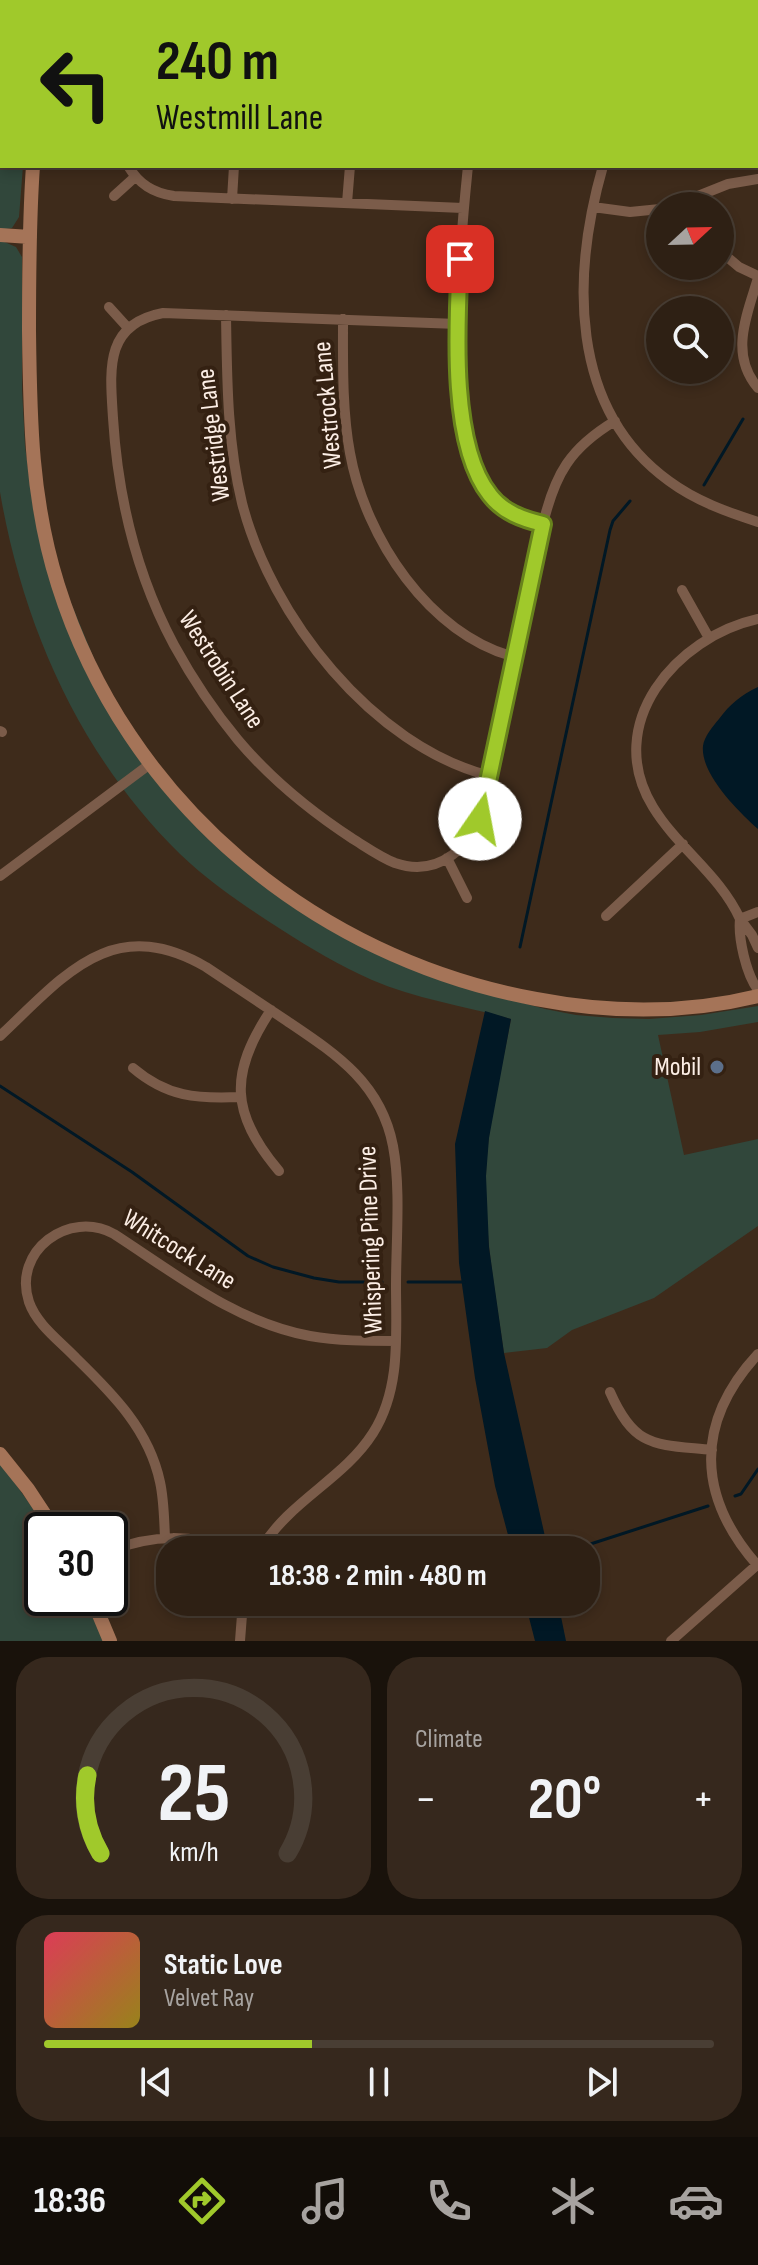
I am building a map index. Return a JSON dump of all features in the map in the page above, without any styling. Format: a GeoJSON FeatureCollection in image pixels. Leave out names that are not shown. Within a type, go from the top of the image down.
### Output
{"type":"FeatureCollection","features":[{"type":"Feature","properties":{"kind":"street"},"geometry":{"type":"LineString","coordinates":[[33,168],[30,373],[33,457],[46,544],[63,599],[87,659],[125,728],[150,764],[204,826],[270,883],[332,925],[410,963],[512,995],[593,1007],[648,1010],[731,1002],[758,993],[739,936],[740,919]]}},
{"type":"Feature","properties":{"kind":"street"},"geometry":{"type":"LineString","coordinates":[[129,168],[135,177],[161,194],[463,208]]}},
{"type":"Feature","properties":{"kind":"street"},"geometry":{"type":"LineString","coordinates":[[232,199],[234,168]]}},
{"type":"Feature","properties":{"kind":"street"},"geometry":{"type":"LineString","coordinates":[[347,203],[350,168]]}},
{"type":"Feature","properties":{"kind":"street"},"geometry":{"type":"LineString","coordinates":[[468,168],[458,324],[462,421],[466,440],[475,468],[489,494],[518,517],[543,524]]}},
{"type":"Feature","properties":{"kind":"street"},"geometry":{"type":"LineString","coordinates":[[603,168],[593,207],[585,275],[585,332],[594,374],[615,421],[645,461],[668,481],[712,506],[758,522]]}},
{"type":"Feature","properties":{"kind":"street"},"geometry":{"type":"LineString","coordinates":[[114,196],[135,177]]}},
{"type":"Feature","properties":{"kind":"street"},"geometry":{"type":"LineString","coordinates":[[713,192],[728,184],[758,179]]}},
{"type":"Feature","properties":{"kind":"street"},"geometry":{"type":"LineString","coordinates":[[593,207],[630,212],[646,210]]}},
{"type":"Feature","properties":{"kind":"street"},"geometry":{"type":"LineString","coordinates":[[0,235],[30,237]]}},
{"type":"Feature","properties":{"kind":"street"},"geometry":{"type":"LineString","coordinates":[[734,263],[758,277],[741,342],[744,365],[758,388]]}},
{"type":"Feature","properties":{"kind":"street"},"geometry":{"type":"LineString","coordinates":[[109,307],[128,328],[147,317],[163,313],[458,324]]}},
{"type":"Feature","properties":{"kind":"street","name":"Westridge Lane"},"geometry":{"type":"LineString","coordinates":[[226,315],[228,399],[236,474],[260,557],[279,595],[329,668],[376,713],[434,753],[464,768],[490,776]]}},
{"type":"Feature","properties":{"kind":"street","name":"Westrock Lane"},"geometry":{"type":"LineString","coordinates":[[343,319],[344,393],[350,454],[362,499],[377,532],[404,576],[438,613],[480,645],[515,657]]}},
{"type":"Feature","properties":{"kind":"street","name":"Westrobin Lane"},"geometry":{"type":"LineString","coordinates":[[128,328],[116,347],[111,366],[119,483],[145,580],[188,669],[239,741],[278,781],[324,820],[396,863],[423,865],[447,858]]}},
{"type":"Feature","properties":{"kind":"street"},"geometry":{"type":"LineString","coordinates":[[467,898],[447,858],[466,844],[482,813],[552,491],[566,462],[587,440],[615,421]]}},
{"type":"Feature","properties":{"kind":"street"},"geometry":{"type":"LineString","coordinates":[[682,590],[709,638]]}},
{"type":"Feature","properties":{"kind":"street"},"geometry":{"type":"LineString","coordinates":[[758,619],[709,638],[681,658],[658,683],[646,706],[638,738],[638,765],[647,796],[658,815],[717,882],[758,948]]}},
{"type":"Feature","properties":{"kind":"street"},"geometry":{"type":"LineString","coordinates":[[0,876],[150,764]]}},
{"type":"Feature","properties":{"kind":"street"},"geometry":{"type":"LineString","coordinates":[[606,916],[683,844]]}},
{"type":"Feature","properties":{"kind":"street"},"geometry":{"type":"LineString","coordinates":[[740,919],[758,912]]}},
{"type":"Feature","properties":{"kind":"street","name":"Whispering Pine Drive"},"geometry":{"type":"LineString","coordinates":[[0,1036],[87,960],[110,951],[134,947],[168,949],[187,956],[333,1052],[366,1085],[385,1119],[396,1168],[396,1341],[392,1386],[385,1410],[373,1433],[346,1464],[286,1514],[270,1536]]}},
{"type":"Feature","properties":{"kind":"street"},"geometry":{"type":"LineString","coordinates":[[271,1010],[247,1054],[240,1097],[255,1140],[279,1171]]}},
{"type":"Feature","properties":{"kind":"street"},"geometry":{"type":"LineString","coordinates":[[133,1068],[161,1088],[179,1094],[201,1098],[240,1097]]}},
{"type":"Feature","properties":{"kind":"street","name":"Whitcock Lane"},"geometry":{"type":"LineString","coordinates":[[165,1536],[160,1481],[141,1433],[120,1403],[44,1325],[29,1303],[26,1282],[29,1268],[45,1241],[73,1227],[102,1229],[210,1298],[264,1323],[326,1339],[396,1341]]}},
{"type":"Feature","properties":{"kind":"street"},"geometry":{"type":"LineString","coordinates":[[671,1641],[758,1565],[741,1546],[724,1518],[714,1483],[712,1450],[715,1428],[727,1395],[758,1354]]}},
{"type":"Feature","properties":{"kind":"street"},"geometry":{"type":"LineString","coordinates":[[610,1392],[627,1425],[643,1437],[666,1445],[712,1450]]}},
{"type":"Feature","properties":{"kind":"street"},"geometry":{"type":"LineString","coordinates":[[0,1454],[43,1512]]}},
{"type":"Feature","properties":{"kind":"street"},"geometry":{"type":"LineString","coordinates":[[128,1544],[156,1539]]}},
{"type":"Feature","properties":{"kind":"street"},"geometry":{"type":"LineString","coordinates":[[100,1616],[110,1641]]}},
{"type":"Feature","properties":{"kind":"street"},"geometry":{"type":"LineString","coordinates":[[240,1641],[242,1616]]}},
{"type":"Feature","properties":{"kind":"green space"},"geometry":{"type":"Polygon","coordinates":[[[0,168],[23,168],[19,217],[12,228],[0,230],[0,168]]]}},
{"type":"Feature","properties":{"kind":"green space"},"geometry":{"type":"Polygon","coordinates":[[[0,240],[16,247],[22,257],[22,389],[25,446],[34,513],[130,746],[200,830],[257,880],[321,925],[393,962],[443,981],[545,1009],[613,1018],[701,1015],[758,1006],[758,1022],[700,1032],[658,1035],[684,1155],[758,1139],[758,1226],[654,1298],[572,1330],[547,1348],[504,1353],[489,1243],[486,1176],[492,1117],[511,1019],[389,987],[348,969],[293,937],[192,865],[145,816],[113,776],[62,687],[41,640],[10,542],[0,492],[0,240]]]}},
{"type":"Feature","properties":{"kind":"green space"},"geometry":{"type":"Polygon","coordinates":[[[0,1462],[35,1512],[24,1512],[24,1616],[93,1616],[103,1641],[0,1641],[0,1462]]]}},
{"type":"Feature","properties":{"kind":"water"},"geometry":{"type":"Polygon","coordinates":[[[758,687],[758,829],[731,803],[714,780],[704,757],[703,746],[709,732],[727,709],[758,687]]]}},
{"type":"Feature","properties":{"kind":"water"},"geometry":{"type":"Polygon","coordinates":[[[485,1011],[511,1019],[489,1138],[486,1176],[489,1247],[504,1353],[545,1536],[508,1536],[495,1486],[475,1378],[459,1263],[455,1144],[485,1011]]]}},
{"type":"Feature","properties":{"kind":"water"},"geometry":{"type":"Polygon","coordinates":[[[529,1616],[561,1616],[566,1641],[535,1641],[529,1616]]]}},
{"type":"Feature","properties":{"kind":"waterway"},"geometry":{"type":"LineString","coordinates":[[704,485],[743,419]]}},
{"type":"Feature","properties":{"kind":"waterway"},"geometry":{"type":"LineString","coordinates":[[520,947],[610,530],[613,521],[630,501]]}},
{"type":"Feature","properties":{"kind":"waterway"},"geometry":{"type":"LineString","coordinates":[[0,1086],[132,1172],[248,1256],[273,1267],[314,1278],[339,1282],[382,1282]]}},
{"type":"Feature","properties":{"kind":"waterway"},"geometry":{"type":"LineString","coordinates":[[408,1282],[464,1282]]}},
{"type":"Feature","properties":{"kind":"waterway"},"geometry":{"type":"LineString","coordinates":[[735,1496],[741,1494],[758,1469]]}},
{"type":"Feature","properties":{"kind":"waterway"},"geometry":{"type":"LineString","coordinates":[[600,1541],[708,1506]]}},
{"type":"Feature","properties":{"kind":"place","name":"Mobil"},"geometry":{"type":"Point","coordinates":[717,1067]}},
{"type":"Feature","properties":{"kind":"route"},"geometry":{"type":"LineString","coordinates":[[460,259],[460,395],[468,449],[479,477],[495,501],[518,517],[543,524],[480,819]]}}]}
